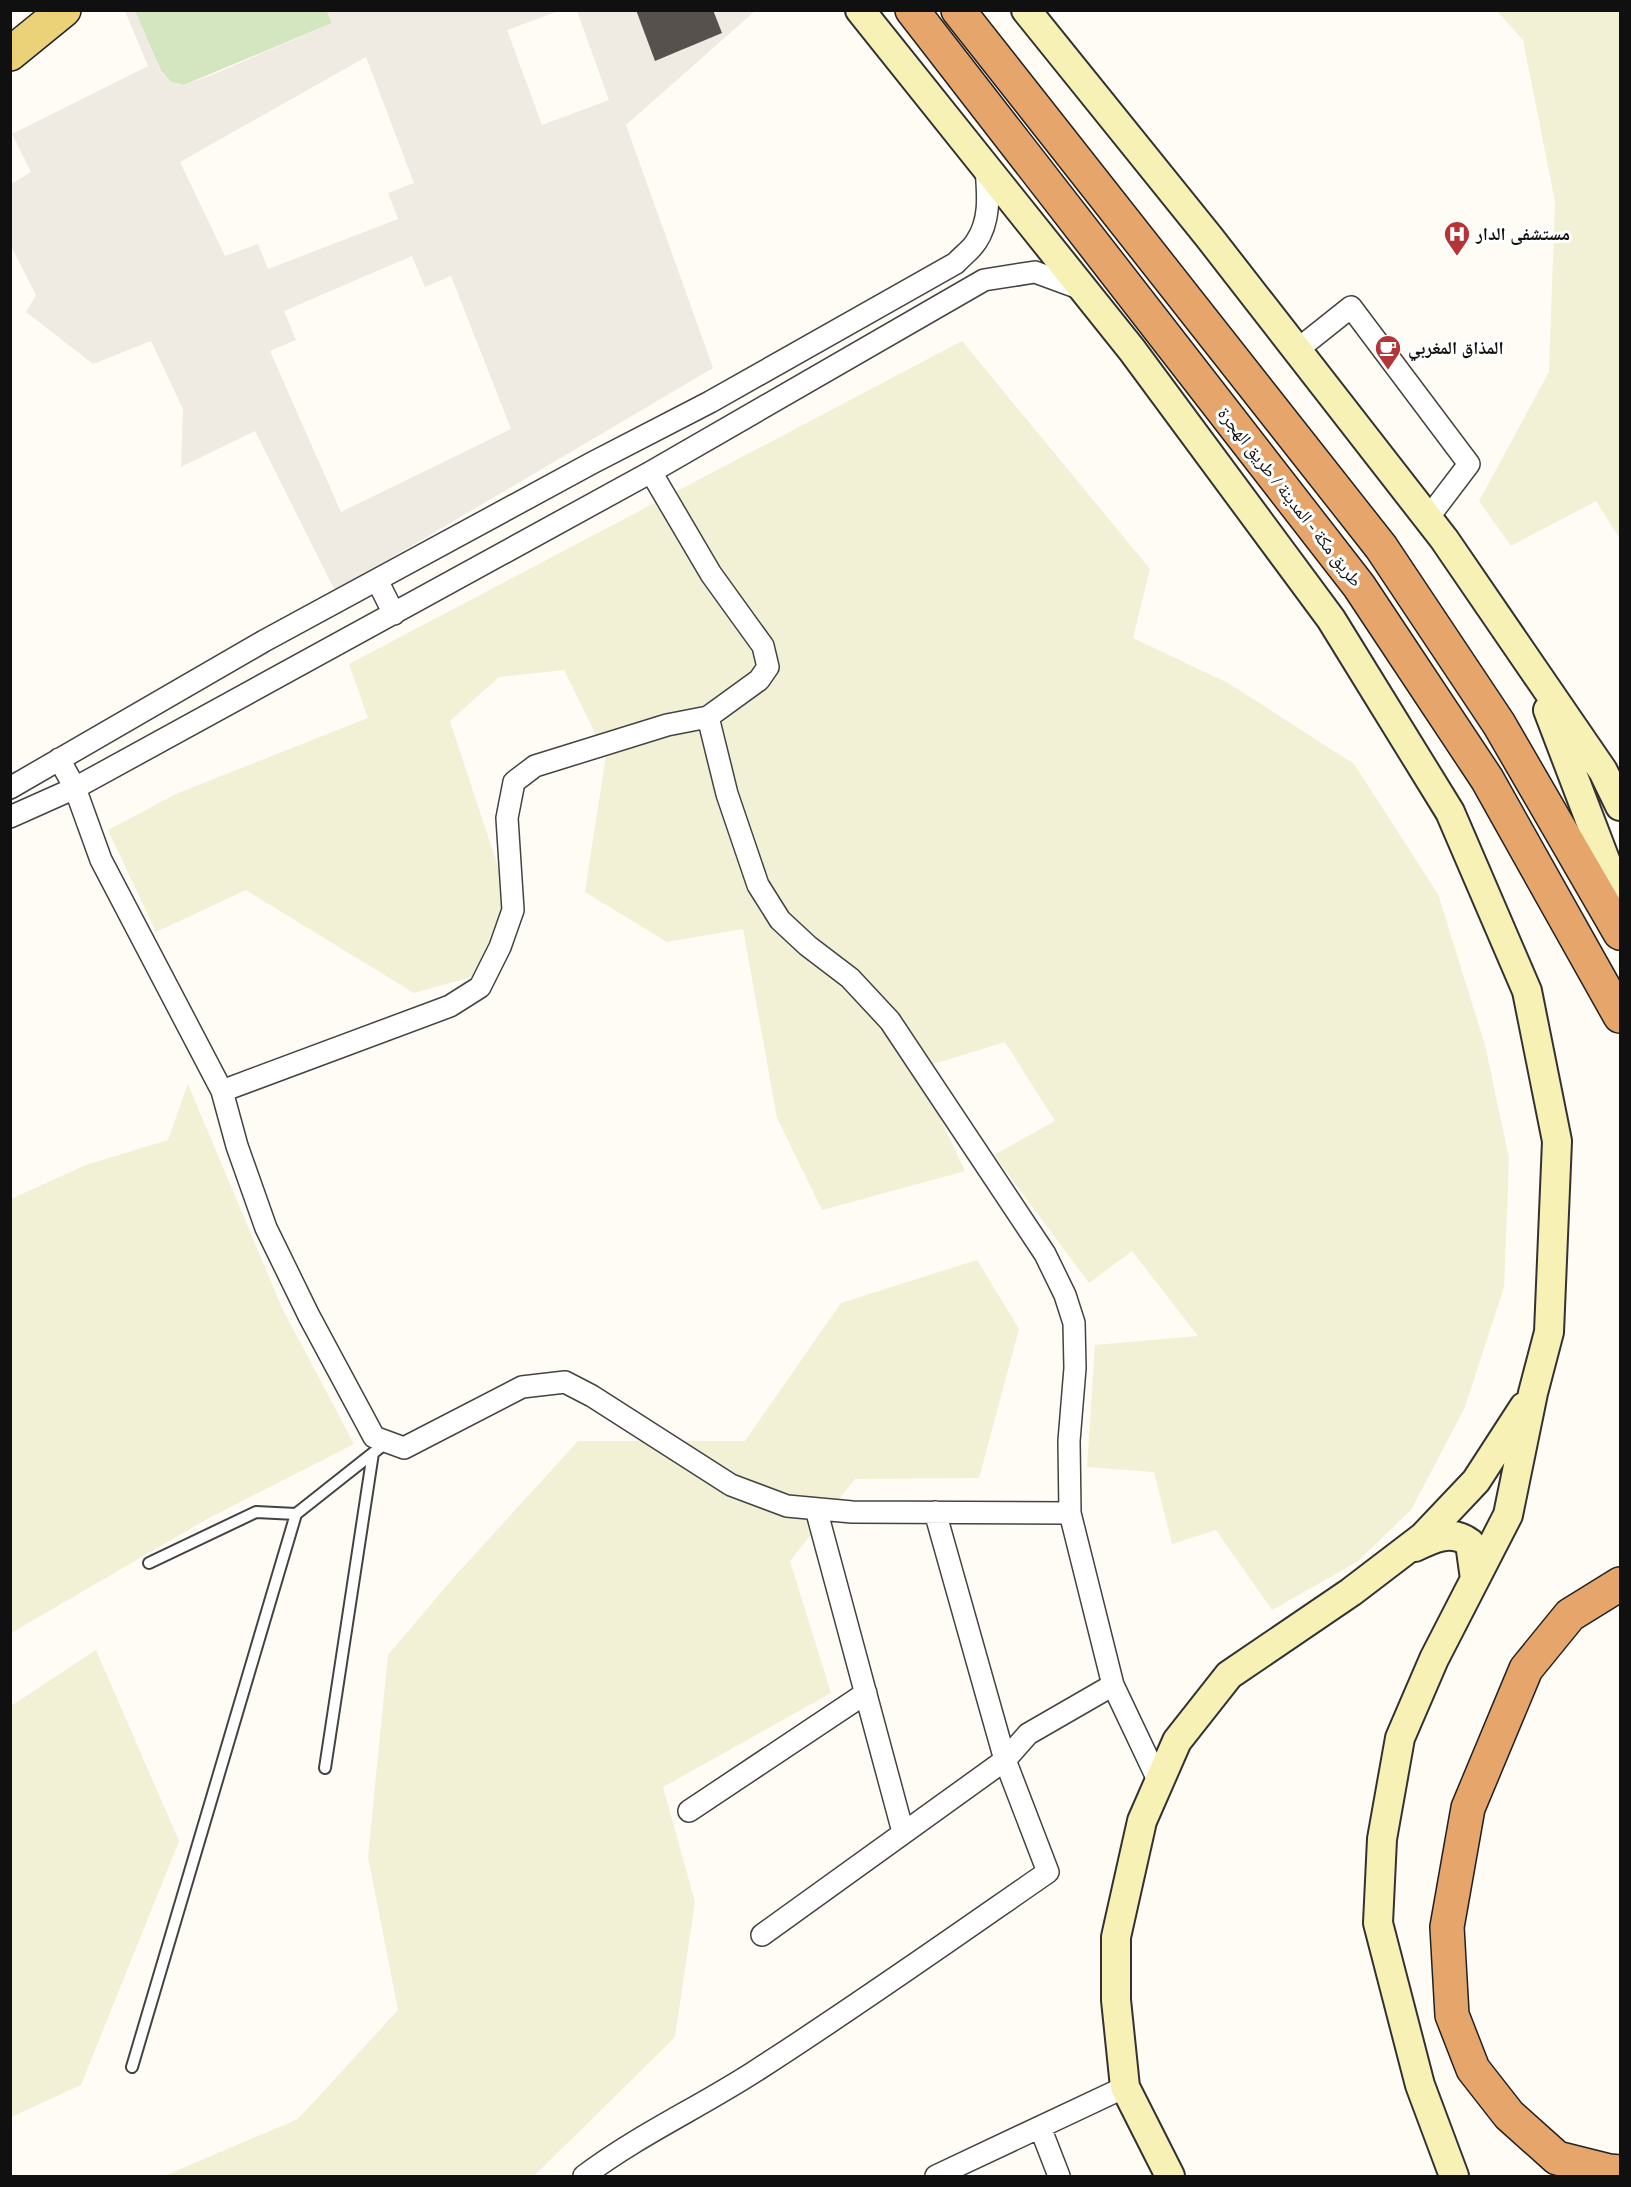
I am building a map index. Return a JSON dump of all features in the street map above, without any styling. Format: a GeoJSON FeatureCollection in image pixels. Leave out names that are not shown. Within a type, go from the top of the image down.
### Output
{"type":"FeatureCollection","features":[{"type":"Feature","properties":{"kind":"highway","name":"طريق مكة - المدينة / طريق الهجرة"},"geometry":{"type":"LineString","coordinates":[[912,10],[1359,586],[1488,779],[1620,1016]]}},
{"type":"Feature","properties":{"kind":"highway"},"geometry":{"type":"LineString","coordinates":[[958,10],[1381,547],[1498,724],[1620,933]]}},
{"type":"Feature","properties":{"kind":"highway"},"geometry":{"type":"LineString","coordinates":[[1620,1584],[1570,1615],[1526,1669],[1468,1808],[1447,1927],[1452,2015],[1473,2069],[1509,2115],[1557,2158],[1620,2172]]}},
{"type":"Feature","properties":{"kind":"main road"},"geometry":{"type":"LineString","coordinates":[[10,54],[64,10]]}},
{"type":"Feature","properties":{"kind":"main road"},"geometry":{"type":"LineString","coordinates":[[860,10],[1139,360],[1330,619],[1450,812],[1527,991],[1557,1141],[1549,1332],[1533,1393],[1508,1515],[1434,1659],[1400,1738],[1382,1839],[1378,1923],[1420,2085],[1454,2176]]}},
{"type":"Feature","properties":{"kind":"main road"},"geometry":{"type":"LineString","coordinates":[[1026,10],[1202,228],[1428,518],[1530,662],[1603,771],[1620,806]]}},
{"type":"Feature","properties":{"kind":"main road"},"geometry":{"type":"LineString","coordinates":[[1530,662],[1620,899]]}},
{"type":"Feature","properties":{"kind":"main road"},"geometry":{"type":"LineString","coordinates":[[1170,2176],[1125,2087],[1116,2000],[1116,1937],[1142,1821],[1177,1741],[1229,1675],[1352,1592],[1414,1544],[1476,1481],[1533,1393]]}},
{"type":"Feature","properties":{"kind":"main road"},"geometry":{"type":"LineString","coordinates":[[1414,1544],[1439,1536],[1462,1537],[1470,1543],[1475,1579]]}},
{"type":"Feature","properties":{"kind":"street"},"geometry":{"type":"LineString","coordinates":[[10,788],[264,641],[592,463],[710,402],[956,263],[975,244],[985,224],[988,201],[986,168]]}},
{"type":"Feature","properties":{"kind":"street"},"geometry":{"type":"LineString","coordinates":[[10,817],[75,788],[651,472],[984,280],[1035,272],[1084,290]]}},
{"type":"Feature","properties":{"kind":"street"},"geometry":{"type":"LineString","coordinates":[[1297,350],[1351,307],[1469,464],[1428,518]]}},
{"type":"Feature","properties":{"kind":"street"},"geometry":{"type":"LineString","coordinates":[[710,402],[725,429]]}},
{"type":"Feature","properties":{"kind":"street"},"geometry":{"type":"LineString","coordinates":[[222,1091],[450,1006],[480,987],[500,947],[513,910],[507,818],[514,782],[535,766],[667,725],[708,717],[759,680],[768,667],[763,646],[711,574],[651,472]]}},
{"type":"Feature","properties":{"kind":"street"},"geometry":{"type":"LineString","coordinates":[[377,580],[393,614]]}},
{"type":"Feature","properties":{"kind":"street"},"geometry":{"type":"LineString","coordinates":[[708,717],[727,794],[754,875],[774,911],[780,920],[808,946],[850,978],[890,1021],[1045,1254],[1065,1295],[1074,1323],[1075,1368],[1069,1441],[1070,1513],[1113,1685],[1159,1782]]}},
{"type":"Feature","properties":{"kind":"street"},"geometry":{"type":"LineString","coordinates":[[59,759],[75,788],[101,860],[222,1091],[237,1146],[266,1228],[380,1447],[404,1448],[522,1387],[565,1382],[592,1396],[731,1485],[787,1506],[852,1512],[1070,1513]]}},
{"type":"Feature","properties":{"kind":"street"},"geometry":{"type":"LineString","coordinates":[[816,1509],[903,1832]]}},
{"type":"Feature","properties":{"kind":"street"},"geometry":{"type":"LineString","coordinates":[[584,2176],[824,2027],[1048,1872],[1005,1760],[935,1512]]}},
{"type":"Feature","properties":{"kind":"street"},"geometry":{"type":"LineString","coordinates":[[762,1935],[1005,1760],[1028,1734],[1113,1685]]}},
{"type":"Feature","properties":{"kind":"street"},"geometry":{"type":"LineString","coordinates":[[689,1811],[866,1693]]}},
{"type":"Feature","properties":{"kind":"street"},"geometry":{"type":"LineString","coordinates":[[936,2176],[973,2168],[1040,2127],[1125,2087]]}},
{"type":"Feature","properties":{"kind":"street"},"geometry":{"type":"LineString","coordinates":[[1040,2127],[1059,2176]]}},
{"type":"Feature","properties":{"kind":"lane"},"geometry":{"type":"LineString","coordinates":[[132,2067],[296,1514],[380,1447]]}},
{"type":"Feature","properties":{"kind":"lane"},"geometry":{"type":"LineString","coordinates":[[325,1768],[380,1447]]}},
{"type":"Feature","properties":{"kind":"lane"},"geometry":{"type":"LineString","coordinates":[[148,1563],[256,1512],[296,1514]]}},
{"type":"Feature","properties":{"kind":"shaded area"},"geometry":{"type":"Polygon","coordinates":[[[125,11],[135,11],[161,72],[171,82],[184,85],[332,23],[327,11],[559,11],[507,30],[542,125],[609,100],[577,11],[636,11],[656,60],[683,50],[668,11],[755,11],[626,125],[713,368],[335,591],[255,431],[181,467],[183,409],[151,341],[93,364],[26,312],[36,295],[11,246],[11,184],[31,172],[12,134],[148,66],[125,11]],[[366,57],[180,162],[225,256],[258,244],[268,269],[398,219],[388,193],[414,183],[366,57]],[[412,256],[284,311],[296,340],[270,351],[341,512],[511,429],[451,276],[425,287],[412,256]]]}},
{"type":"Feature","properties":{"kind":"shaded area"},"geometry":{"type":"Polygon","coordinates":[[[1497,11],[1620,11],[1620,539],[1596,501],[1511,546],[1479,501],[1549,372],[1555,202],[1523,40],[1497,11]]]}},
{"type":"Feature","properties":{"kind":"shaded area"},"geometry":{"type":"Polygon","coordinates":[[[962,341],[1150,569],[1133,638],[1228,683],[1354,764],[1438,894],[1485,1045],[1509,1158],[1504,1287],[1465,1407],[1411,1510],[1357,1562],[1272,1610],[1216,1530],[1172,1544],[1154,1472],[1087,1467],[1095,1345],[1198,1336],[1132,1251],[1089,1283],[994,1155],[1055,1121],[1005,1042],[917,1069],[965,1171],[822,1210],[777,1118],[743,929],[667,942],[585,892],[606,755],[564,670],[499,677],[450,721],[507,894],[475,976],[414,993],[246,890],[156,932],[108,830],[178,793],[368,718],[349,664],[962,341]]]}},
{"type":"Feature","properties":{"kind":"shaded area"},"geometry":{"type":"Polygon","coordinates":[[[188,1084],[282,1308],[354,1444],[207,1519],[11,1633],[11,1199],[86,1165],[168,1140],[188,1084]]]}},
{"type":"Feature","properties":{"kind":"shaded area"},"geometry":{"type":"Polygon","coordinates":[[[977,1260],[1019,1329],[979,1478],[855,1479],[790,1561],[831,1693],[663,1787],[695,1902],[675,2037],[534,2176],[164,2176],[298,2119],[398,2010],[368,1857],[388,1655],[455,1576],[578,1441],[745,1441],[841,1303],[977,1260]]]}},
{"type":"Feature","properties":{"kind":"shaded area"},"geometry":{"type":"Polygon","coordinates":[[[96,1650],[179,1841],[81,2085],[11,2117],[11,1706],[96,1650]]]}},
{"type":"Feature","properties":{"kind":"green space"},"geometry":{"type":"Polygon","coordinates":[[[135,11],[327,11],[332,23],[184,85],[171,82],[161,71],[135,11]]]}},
{"type":"Feature","properties":{"kind":"building"},"geometry":{"type":"Polygon","coordinates":[[[636,10],[713,10],[722,33],[655,61],[636,10]]]}},
{"type":"Feature","properties":{"kind":"place","name":"مستشفى الدار"},"geometry":{"type":"Point","coordinates":[1457,257]}},
{"type":"Feature","properties":{"kind":"place","name":"المذاق المغربي"},"geometry":{"type":"Point","coordinates":[1388,371]}}]}
